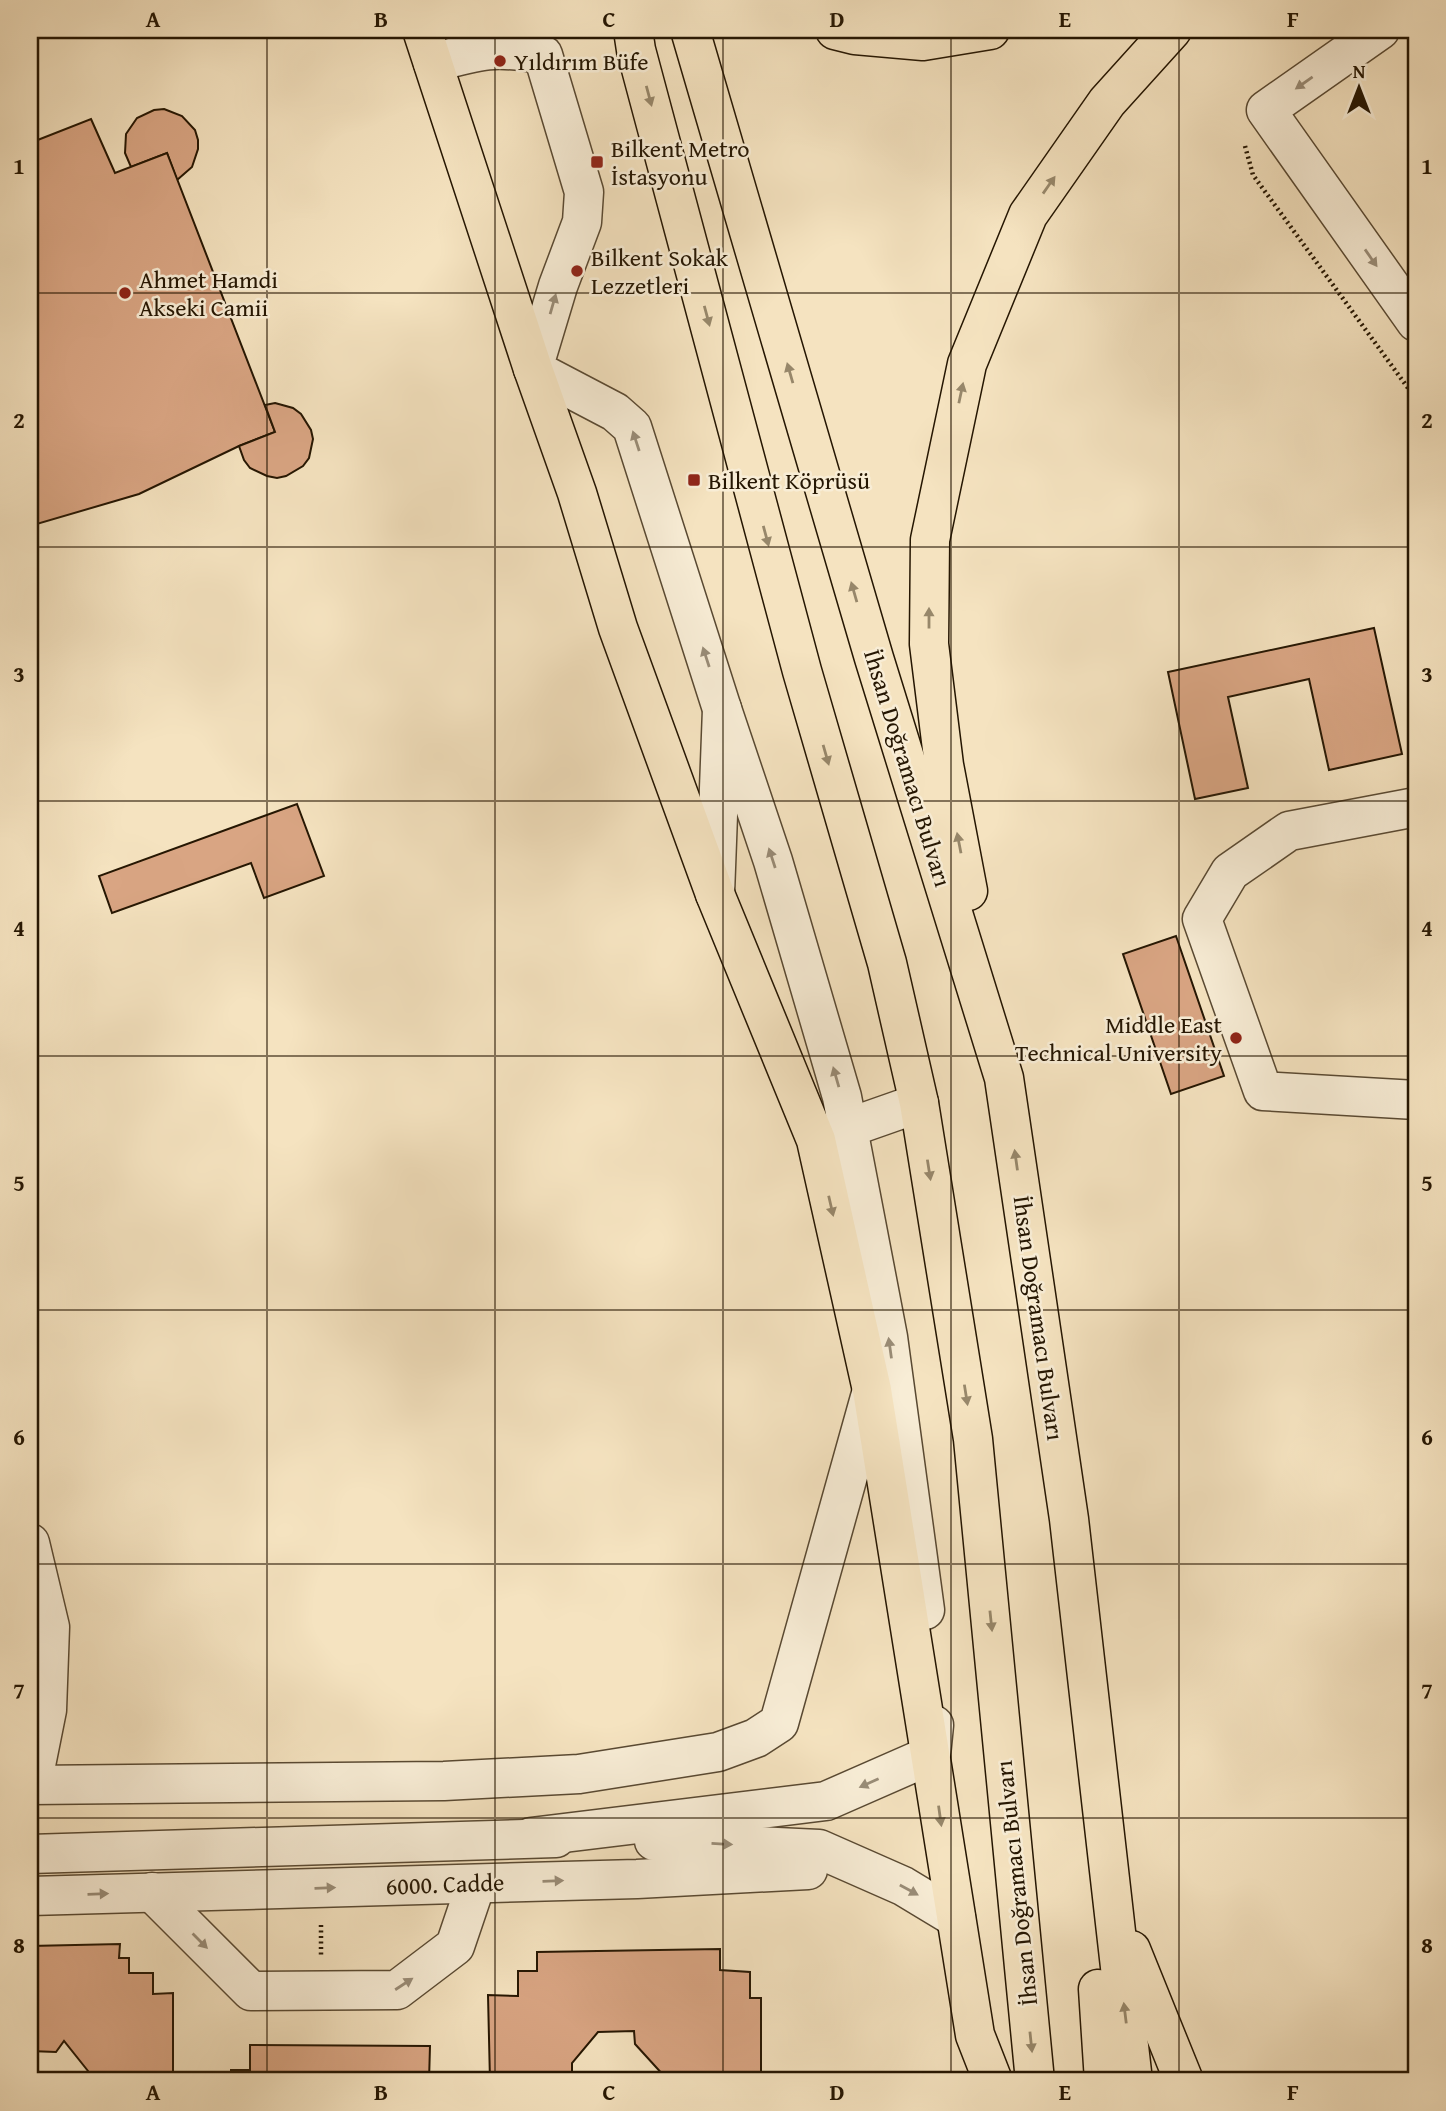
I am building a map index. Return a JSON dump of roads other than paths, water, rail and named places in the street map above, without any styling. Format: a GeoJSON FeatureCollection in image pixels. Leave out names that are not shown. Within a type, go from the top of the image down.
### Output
{"type":"FeatureCollection","features":[{"type":"Feature","properties":{"kind":"main road","name":"İhsan Doğramacı Bulvarı"},"geometry":{"type":"LineString","coordinates":[[633,30],[636,50],[802,671],[887,963],[919,1102],[973,1439],[1035,2081]]}},
{"type":"Feature","properties":{"kind":"main road","name":"İhsan Doğramacı Bulvarı"},"geometry":{"type":"LineString","coordinates":[[690,30],[874,658],[1004,1078],[1069,1519],[1133,2081]]}},
{"type":"Feature","properties":{"kind":"main road"},"geometry":{"type":"LineString","coordinates":[[835,30],[855,35],[923,41],[990,30]]}},
{"type":"Feature","properties":{"kind":"main road"},"geometry":{"type":"LineString","coordinates":[[1004,1078],[944,765],[929,644],[930,540],[967,364],[1028,215],[1107,102],[1172,30]]}},
{"type":"Feature","properties":{"kind":"main road"},"geometry":{"type":"LineString","coordinates":[[427,46],[533,369],[577,493],[618,628],[715,894],[832,1134],[975,2035],[993,2081]]}},
{"type":"Feature","properties":{"kind":"main road","name":"İhsan Doğramacı Bulvarı"},"geometry":{"type":"LineString","coordinates":[[1069,1519],[1104,2081]]}},
{"type":"Feature","properties":{"kind":"main road"},"geometry":{"type":"LineString","coordinates":[[1113,1905],[1185,2081]]}},
{"type":"Feature","properties":{"kind":"street"},"geometry":{"type":"LineString","coordinates":[[1380,30],[1266,110],[1416,322]]}},
{"type":"Feature","properties":{"kind":"street"},"geometry":{"type":"LineString","coordinates":[[30,1854],[531,1837],[826,1801],[931,1755],[937,1698],[888,1337],[832,1134],[842,1097],[774,861],[722,709],[632,427],[615,412],[533,369],[558,286],[582,222],[584,192],[543,55],[514,49],[427,46]]}},
{"type":"Feature","properties":{"kind":"street"},"geometry":{"type":"LineString","coordinates":[[715,894],[722,709]]}},
{"type":"Feature","properties":{"kind":"street"},"geometry":{"type":"LineString","coordinates":[[1416,807],[1289,831],[1230,872],[1202,919],[1263,1091],[1416,1100]]}},
{"type":"Feature","properties":{"kind":"street"},"geometry":{"type":"LineString","coordinates":[[832,1134],[919,1102]]}},
{"type":"Feature","properties":{"kind":"street"},"geometry":{"type":"LineString","coordinates":[[30,1543],[51,1627],[47,1710],[31,1785],[444,1781],[579,1774],[718,1752],[756,1738],[779,1723],[872,1390]]}},
{"type":"Feature","properties":{"kind":"street","name":"6000. Cadde"},"geometry":{"type":"LineString","coordinates":[[531,1837],[818,1849],[903,1886],[956,1918]]}},
{"type":"Feature","properties":{"kind":"street","name":"6000. Cadde"},"geometry":{"type":"LineString","coordinates":[[30,1896],[637,1879],[859,1867]]}},
{"type":"Feature","properties":{"kind":"street"},"geometry":{"type":"LineString","coordinates":[[152,1892],[251,1991],[397,1990],[455,1946],[476,1884]]}},
{"type":"Feature","properties":{"kind":"place","name":"Yıldırım Büfe"},"geometry":{"type":"Point","coordinates":[500,61]}},
{"type":"Feature","properties":{"kind":"place","name":"Bilkent Metro İstasyonu"},"geometry":{"type":"Point","coordinates":[597,162]}},
{"type":"Feature","properties":{"kind":"place","name":"Bilkent Sokak Lezzetleri"},"geometry":{"type":"Point","coordinates":[577,271]}},
{"type":"Feature","properties":{"kind":"place","name":"Ahmet Hamdi Akseki Camii"},"geometry":{"type":"Point","coordinates":[125,293]}},
{"type":"Feature","properties":{"kind":"place","name":"Bilkent Köprüsü"},"geometry":{"type":"Point","coordinates":[694,480]}},
{"type":"Feature","properties":{"kind":"place","name":"Middle East Technical University"},"geometry":{"type":"Point","coordinates":[1236,1038]}}]}
